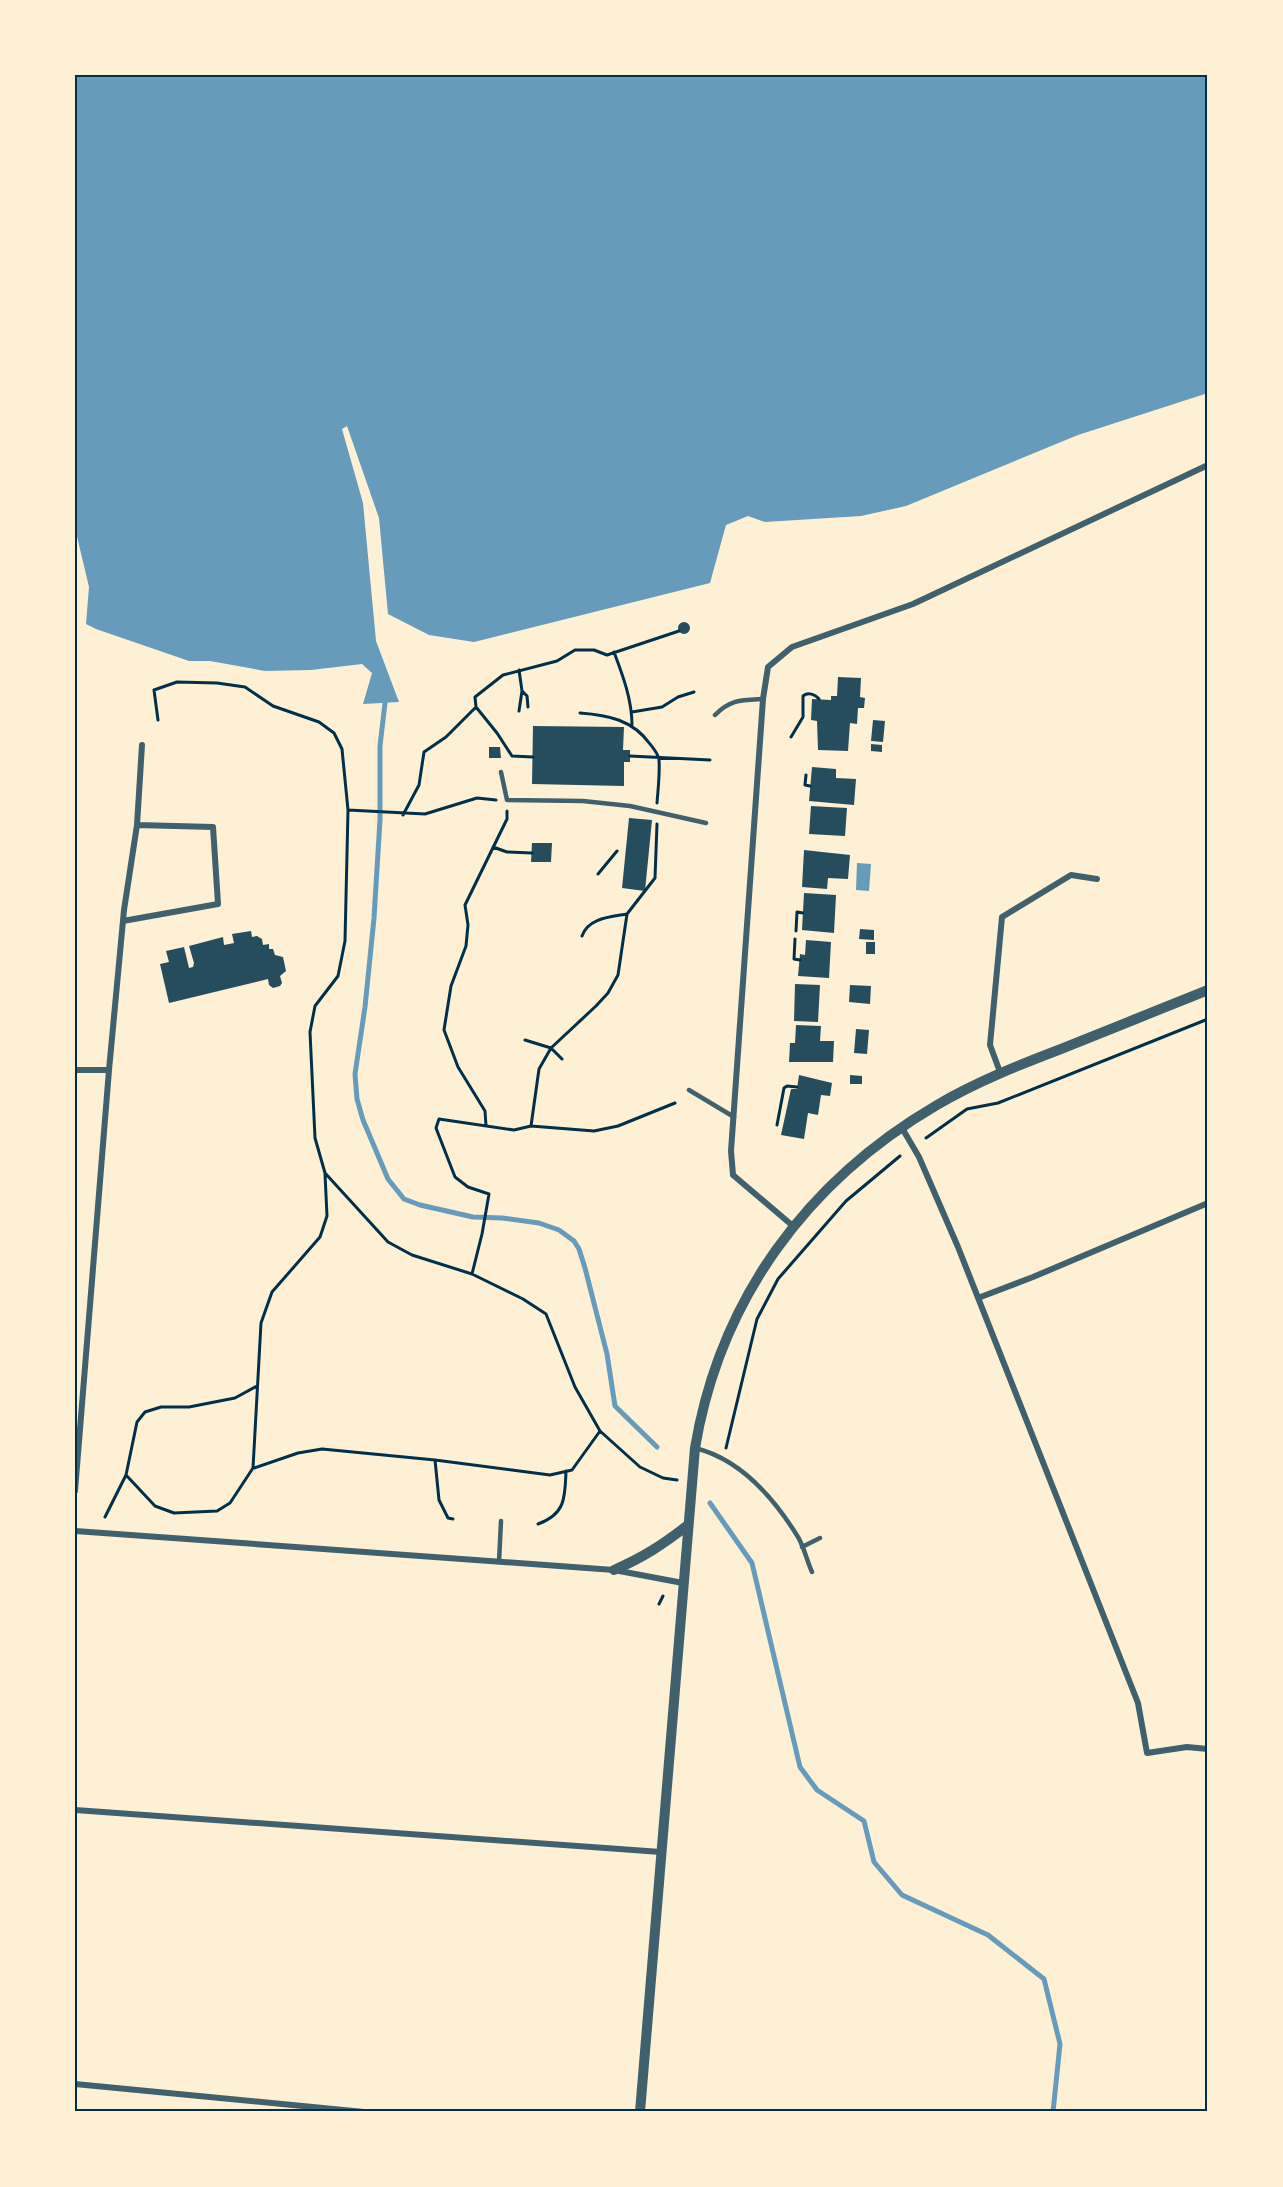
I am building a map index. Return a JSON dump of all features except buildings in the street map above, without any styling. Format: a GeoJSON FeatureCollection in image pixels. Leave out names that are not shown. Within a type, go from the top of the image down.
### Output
{"type":"FeatureCollection","features":[{"type":"Feature","properties":{"kind":"street"},"geometry":{"type":"LineString","coordinates":[[793,1226],[734,1174],[731,1151],[763,699],[768,667],[792,647],[913,604],[1208,465]]}},
{"type":"Feature","properties":{"kind":"street"},"geometry":{"type":"LineString","coordinates":[[75,1491],[109,1070],[123,921],[137,825],[142,745]]}},
{"type":"Feature","properties":{"kind":"street"},"geometry":{"type":"LineString","coordinates":[[123,921],[218,904],[213,827],[137,825]]}},
{"type":"Feature","properties":{"kind":"street"},"geometry":{"type":"LineString","coordinates":[[1000,1072],[990,1045],[1002,917],[1071,875],[1097,879]]}},
{"type":"Feature","properties":{"kind":"street"},"geometry":{"type":"LineString","coordinates":[[640,2112],[694,1448],[708,1387],[728,1334],[759,1276],[793,1226],[837,1178],[902,1128],[937,1104],[1000,1072],[1208,990]]}},
{"type":"Feature","properties":{"kind":"street"},"geometry":{"type":"LineString","coordinates":[[75,1070],[109,1070]]}},
{"type":"Feature","properties":{"kind":"street"},"geometry":{"type":"LineString","coordinates":[[902,1128],[927,1176],[978,1298],[1138,1704],[1147,1753],[1187,1747],[1208,1749]]}},
{"type":"Feature","properties":{"kind":"street"},"geometry":{"type":"LineString","coordinates":[[978,1298],[1208,1203]]}},
{"type":"Feature","properties":{"kind":"street"},"geometry":{"type":"LineString","coordinates":[[614,1570],[658,1549],[688,1525]]}},
{"type":"Feature","properties":{"kind":"street"},"geometry":{"type":"LineString","coordinates":[[75,1531],[614,1570],[683,1583]]}},
{"type":"Feature","properties":{"kind":"street"},"geometry":{"type":"LineString","coordinates":[[75,1810],[661,1852]]}},
{"type":"Feature","properties":{"kind":"street"},"geometry":{"type":"LineString","coordinates":[[75,2084],[364,2112]]}},
{"type":"Feature","properties":{"kind":"lane"},"geometry":{"type":"LineString","coordinates":[[715,716],[733,702],[763,699]]}},
{"type":"Feature","properties":{"kind":"lane"},"geometry":{"type":"LineString","coordinates":[[501,772],[507,800],[583,801],[630,806],[706,823]]}},
{"type":"Feature","properties":{"kind":"lane"},"geometry":{"type":"LineString","coordinates":[[689,1090],[734,1117]]}},
{"type":"Feature","properties":{"kind":"lane"},"geometry":{"type":"LineString","coordinates":[[694,1448],[713,1453],[765,1492],[799,1538],[812,1572]]}},
{"type":"Feature","properties":{"kind":"lane"},"geometry":{"type":"LineString","coordinates":[[499,1562],[501,1521]]}},
{"type":"Feature","properties":{"kind":"lane"},"geometry":{"type":"LineString","coordinates":[[802,1547],[820,1538]]}},
{"type":"Feature","properties":{"kind":"path"},"geometry":{"type":"LineString","coordinates":[[532,757],[512,756],[476,707],[476,697],[484,689],[502,675],[557,661],[575,650],[594,650],[607,655],[679,631]]}},
{"type":"Feature","properties":{"kind":"path"},"geometry":{"type":"LineString","coordinates":[[614,652],[632,712],[632,727]]}},
{"type":"Feature","properties":{"kind":"path"},"geometry":{"type":"LineString","coordinates":[[519,670],[522,691],[519,711]]}},
{"type":"Feature","properties":{"kind":"path"},"geometry":{"type":"LineString","coordinates":[[126,1475],[154,1506],[174,1513],[217,1511],[230,1503],[253,1468],[261,1323],[272,1292],[320,1237],[327,1216],[325,1173],[315,1138],[310,1032],[315,1006],[338,976],[345,941],[348,810],[342,749],[334,733],[319,723],[273,706],[245,687],[217,682],[177,682],[154,690],[158,720]]}},
{"type":"Feature","properties":{"kind":"path"},"geometry":{"type":"LineString","coordinates":[[522,691],[527,696],[528,707]]}},
{"type":"Feature","properties":{"kind":"path"},"geometry":{"type":"LineString","coordinates":[[632,712],[663,707],[678,697],[694,692]]}},
{"type":"Feature","properties":{"kind":"path"},"geometry":{"type":"LineString","coordinates":[[791,737],[803,717],[803,696],[814,694],[819,699]]}},
{"type":"Feature","properties":{"kind":"path"},"geometry":{"type":"LineString","coordinates":[[403,815],[418,785],[424,752],[446,736],[476,707]]}},
{"type":"Feature","properties":{"kind":"path"},"geometry":{"type":"LineString","coordinates":[[531,1126],[539,1069],[551,1048],[608,993],[618,975],[627,914],[655,878],[659,758],[648,741],[632,727],[605,714],[580,713]]}},
{"type":"Feature","properties":{"kind":"path"},"geometry":{"type":"LineString","coordinates":[[630,756],[710,760]]}},
{"type":"Feature","properties":{"kind":"path"},"geometry":{"type":"LineString","coordinates":[[806,775],[805,785],[810,786]]}},
{"type":"Feature","properties":{"kind":"path"},"geometry":{"type":"LineString","coordinates":[[348,810],[403,815],[426,814],[477,798],[507,800],[507,819],[465,905],[468,925],[466,946],[451,987],[444,1030],[458,1067],[485,1111],[486,1126]]}},
{"type":"Feature","properties":{"kind":"path"},"geometry":{"type":"LineString","coordinates":[[493,847],[507,852],[532,853]]}},
{"type":"Feature","properties":{"kind":"path"},"geometry":{"type":"LineString","coordinates":[[598,874],[616,851]]}},
{"type":"Feature","properties":{"kind":"path"},"geometry":{"type":"LineString","coordinates":[[796,931],[797,912],[803,913]]}},
{"type":"Feature","properties":{"kind":"path"},"geometry":{"type":"LineString","coordinates":[[582,936],[584,928],[590,924],[627,914]]}},
{"type":"Feature","properties":{"kind":"path"},"geometry":{"type":"LineString","coordinates":[[795,939],[794,959],[800,960]]}},
{"type":"Feature","properties":{"kind":"path"},"geometry":{"type":"LineString","coordinates":[[926,1138],[967,1110],[998,1103],[1208,1019]]}},
{"type":"Feature","properties":{"kind":"path"},"geometry":{"type":"LineString","coordinates":[[525,1040],[551,1048],[562,1059]]}},
{"type":"Feature","properties":{"kind":"path"},"geometry":{"type":"LineString","coordinates":[[777,1125],[784,1088],[787,1086],[797,1088]]}},
{"type":"Feature","properties":{"kind":"path"},"geometry":{"type":"LineString","coordinates":[[472,1274],[489,1194],[468,1187],[455,1177],[436,1128],[439,1119],[514,1130],[531,1126],[594,1131],[618,1126],[675,1103]]}},
{"type":"Feature","properties":{"kind":"path"},"geometry":{"type":"LineString","coordinates":[[717,1449],[727,1448],[757,1319],[778,1279],[846,1201],[900,1156]]}},
{"type":"Feature","properties":{"kind":"path"},"geometry":{"type":"LineString","coordinates":[[325,1173],[388,1242],[412,1255],[472,1274],[523,1299],[546,1314],[575,1387],[600,1431],[640,1467],[663,1478],[677,1480]]}},
{"type":"Feature","properties":{"kind":"path"},"geometry":{"type":"LineString","coordinates":[[105,1517],[126,1475],[138,1422],[145,1412],[161,1407],[189,1407],[235,1398],[257,1386]]}},
{"type":"Feature","properties":{"kind":"path"},"geometry":{"type":"LineString","coordinates":[[253,1468],[298,1453],[322,1449],[435,1460],[550,1476],[572,1470],[600,1431]]}},
{"type":"Feature","properties":{"kind":"path"},"geometry":{"type":"LineString","coordinates":[[435,1460],[439,1500],[448,1518],[453,1519]]}},
{"type":"Feature","properties":{"kind":"path"},"geometry":{"type":"LineString","coordinates":[[538,1524],[552,1519],[565,1499],[566,1471]]}},
{"type":"Feature","properties":{"kind":"path"},"geometry":{"type":"LineString","coordinates":[[659,1604],[663,1596]]}},
{"type":"Feature","properties":{"kind":"water"},"geometry":{"type":"Polygon","coordinates":[[[75,75],[1208,75],[1208,393],[1078,435],[906,506],[861,516],[765,522],[748,516],[726,525],[710,583],[474,642],[429,635],[388,614],[379,518],[347,426],[342,429],[363,503],[376,641],[399,702],[363,704],[372,673],[362,664],[311,670],[265,671],[210,661],[189,661],[86,624],[89,587],[75,528],[75,75]]]}},
{"type":"Feature","properties":{"kind":"water"},"geometry":{"type":"Polygon","coordinates":[[[857,863],[871,864],[869,891],[856,890],[857,863]]]}},
{"type":"Feature","properties":{"kind":"waterway"},"geometry":{"type":"LineString","coordinates":[[385,703],[380,746],[380,820],[374,918],[365,1007],[355,1074],[357,1099],[363,1120],[388,1179],[404,1199],[473,1217],[539,1223],[559,1230],[574,1241],[585,1268],[607,1354],[615,1406],[657,1447]]}},
{"type":"Feature","properties":{"kind":"waterway"},"geometry":{"type":"LineString","coordinates":[[710,1503],[752,1563],[800,1767],[817,1790],[864,1821],[874,1862],[902,1895],[988,1935],[1044,1979],[1060,2044],[1053,2112]]}}]}
